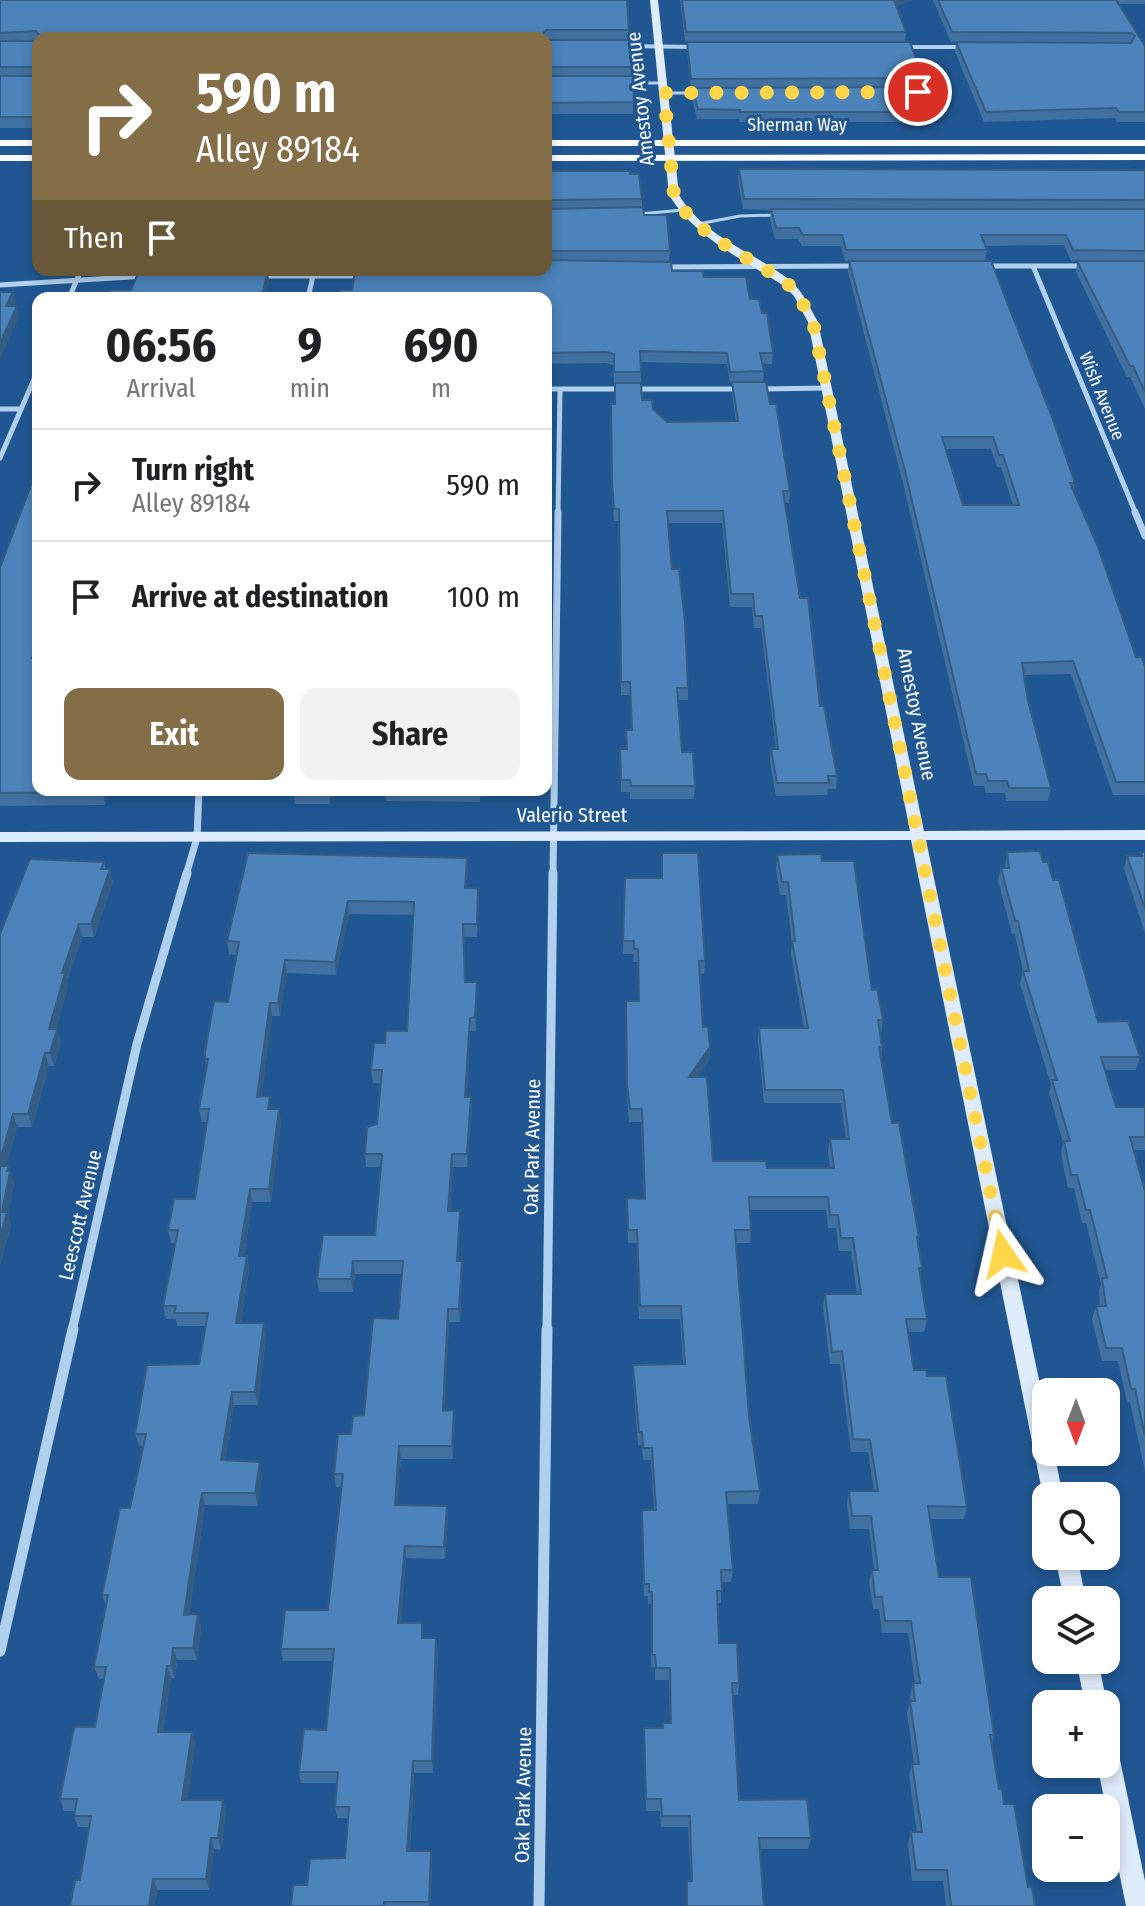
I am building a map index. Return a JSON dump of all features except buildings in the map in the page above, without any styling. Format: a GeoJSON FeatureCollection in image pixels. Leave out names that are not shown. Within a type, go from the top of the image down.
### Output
{"type":"FeatureCollection","features":[{"type":"Feature","properties":{"kind":"main road"},"geometry":{"type":"LineString","coordinates":[[0,143],[32,143]]}},
{"type":"Feature","properties":{"kind":"main road","name":"Sherman Way"},"geometry":{"type":"LineString","coordinates":[[552,143],[670,150],[1145,157]]}},
{"type":"Feature","properties":{"kind":"main road","name":"Sherman Way"},"geometry":{"type":"LineString","coordinates":[[552,158],[670,150],[1145,143]]}},
{"type":"Feature","properties":{"kind":"main road"},"geometry":{"type":"LineString","coordinates":[[0,158],[32,158]]}},
{"type":"Feature","properties":{"kind":"street","name":"Amestoy Avenue"},"geometry":{"type":"LineString","coordinates":[[654,0],[674,195],[683,210],[698,224],[788,284],[810,315],[1050,1482]]}},
{"type":"Feature","properties":{"kind":"street"},"geometry":{"type":"LineString","coordinates":[[620,46],[711,47]]}},
{"type":"Feature","properties":{"kind":"street"},"geometry":{"type":"LineString","coordinates":[[896,47],[974,47]]}},
{"type":"Feature","properties":{"kind":"street"},"geometry":{"type":"LineString","coordinates":[[651,267],[865,266]]}},
{"type":"Feature","properties":{"kind":"street"},"geometry":{"type":"LineString","coordinates":[[973,266],[1097,266]]}},
{"type":"Feature","properties":{"kind":"street","name":"Wish Avenue"},"geometry":{"type":"LineString","coordinates":[[1033,266],[1145,536]]}},
{"type":"Feature","properties":{"kind":"street"},"geometry":{"type":"LineString","coordinates":[[72,292],[79,276]]}},
{"type":"Feature","properties":{"kind":"street"},"geometry":{"type":"LineString","coordinates":[[0,285],[45,285],[103,276],[148,276]]}},
{"type":"Feature","properties":{"kind":"street"},"geometry":{"type":"LineString","coordinates":[[253,276],[373,276]]}},
{"type":"Feature","properties":{"kind":"street"},"geometry":{"type":"LineString","coordinates":[[309,292],[313,276]]}},
{"type":"Feature","properties":{"kind":"street"},"geometry":{"type":"LineString","coordinates":[[0,458],[32,384]]}},
{"type":"Feature","properties":{"kind":"street"},"geometry":{"type":"LineString","coordinates":[[552,389],[827,388]]}},
{"type":"Feature","properties":{"kind":"street","name":"Oak Park Avenue"},"geometry":{"type":"LineString","coordinates":[[539,1906],[560,389]]}},
{"type":"Feature","properties":{"kind":"street"},"geometry":{"type":"LineString","coordinates":[[0,409],[21,409]]}},
{"type":"Feature","properties":{"kind":"street","name":"Leescott Avenue"},"geometry":{"type":"LineString","coordinates":[[0,1651],[137,1044],[197,838],[199,796]]}},
{"type":"Feature","properties":{"kind":"street","name":"Valerio Street"},"geometry":{"type":"LineString","coordinates":[[0,837],[1145,835]]}},
{"type":"Feature","properties":{"kind":"street"},"geometry":{"type":"LineString","coordinates":[[1112,1778],[1138,1906]]}},
{"type":"Feature","properties":{"kind":"lane"},"geometry":{"type":"LineString","coordinates":[[623,83],[701,93]]}},
{"type":"Feature","properties":{"kind":"lane"},"geometry":{"type":"LineString","coordinates":[[917,92],[948,92]]}},
{"type":"Feature","properties":{"kind":"lane"},"geometry":{"type":"LineString","coordinates":[[638,214],[683,210]]}},
{"type":"Feature","properties":{"kind":"lane"},"geometry":{"type":"LineString","coordinates":[[698,224],[749,215],[781,215]]}},
{"type":"Feature","properties":{"kind":"route"},"geometry":{"type":"LineString","coordinates":[[918,92],[664,93],[674,195],[678,204],[707,232],[788,284],[813,322],[1003,1254]]}}]}
